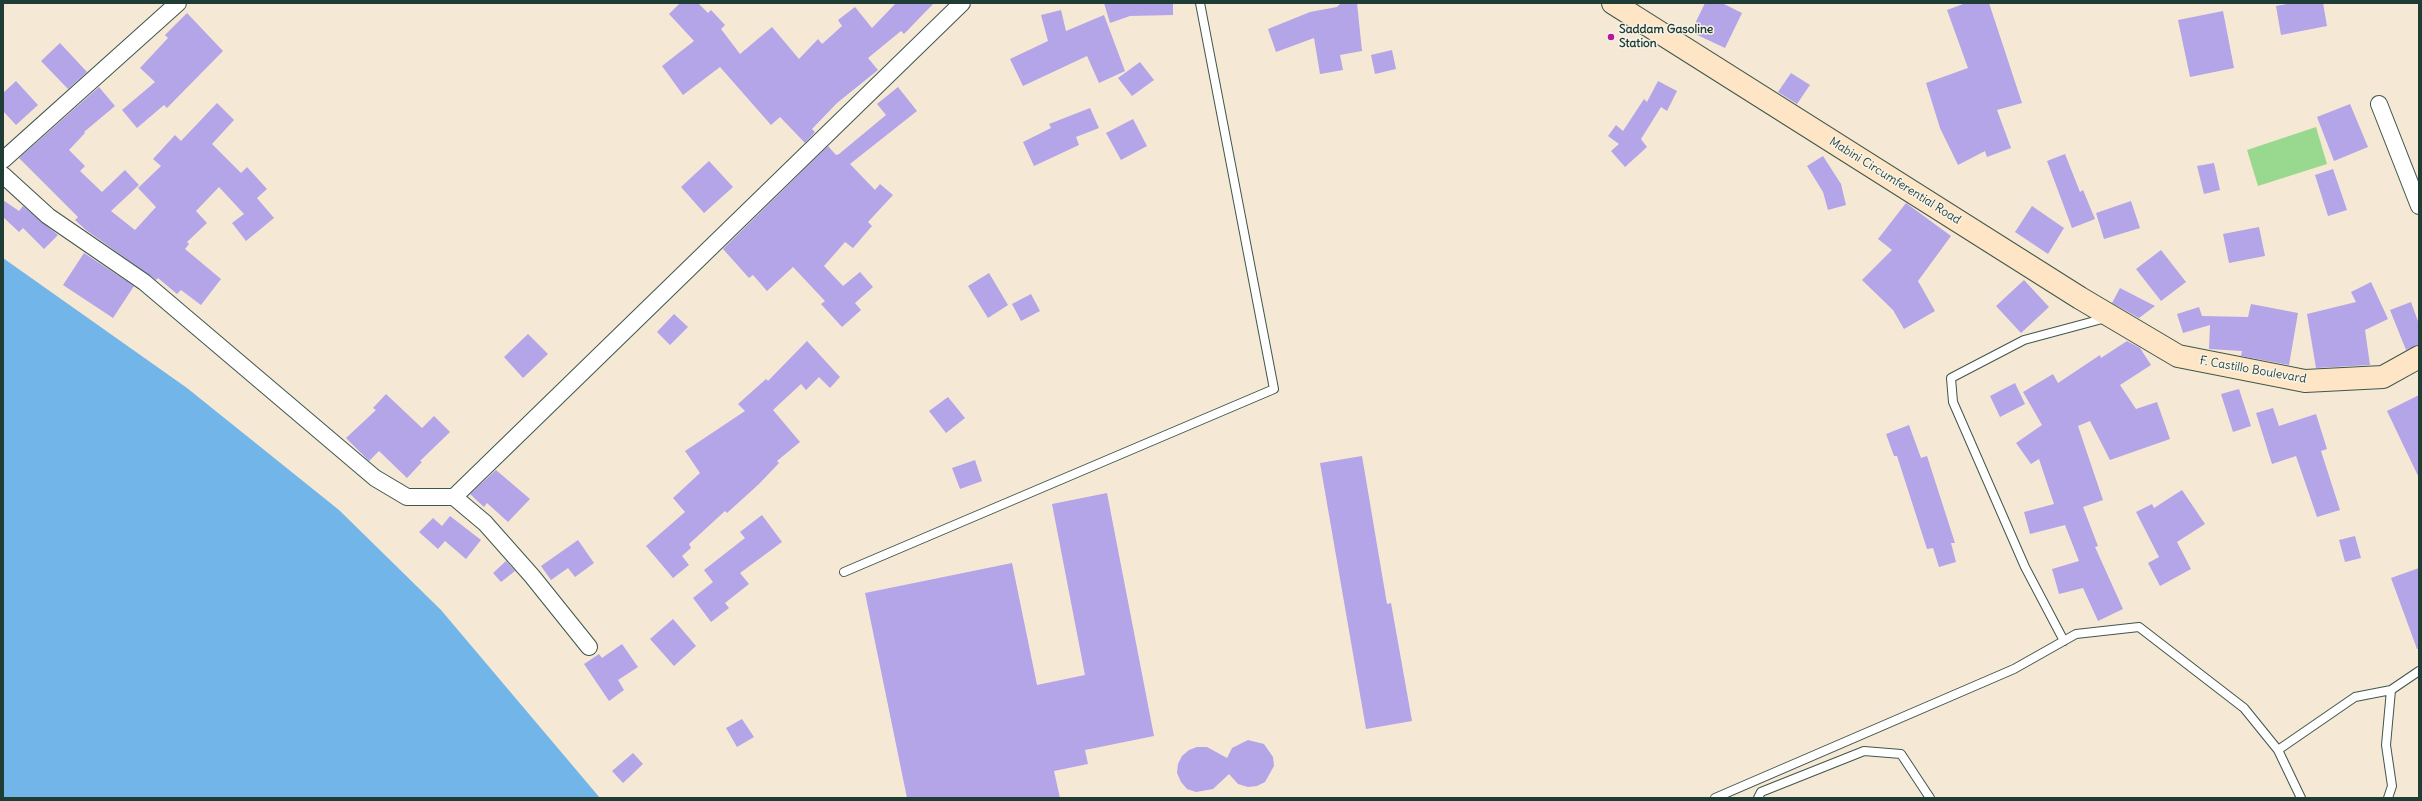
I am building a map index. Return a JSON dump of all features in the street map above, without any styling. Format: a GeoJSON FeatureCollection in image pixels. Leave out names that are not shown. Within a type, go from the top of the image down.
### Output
{"type":"FeatureCollection","features":[{"type":"Feature","properties":{"kind":"main road","name":"Mabini Circumferential Road"},"geometry":{"type":"LineString","coordinates":[[1613,3],[2110,317],[2178,356]]}},
{"type":"Feature","properties":{"kind":"main road","name":"F. Castillo Boulevard"},"geometry":{"type":"LineString","coordinates":[[2178,356],[2305,381],[2383,377],[2419,357]]}},
{"type":"Feature","properties":{"kind":"street"},"geometry":{"type":"LineString","coordinates":[[3,160],[178,3]]}},
{"type":"Feature","properties":{"kind":"street"},"geometry":{"type":"LineString","coordinates":[[454,497],[962,3]]}},
{"type":"Feature","properties":{"kind":"street"},"geometry":{"type":"LineString","coordinates":[[2379,104],[2419,206]]}},
{"type":"Feature","properties":{"kind":"street"},"geometry":{"type":"LineString","coordinates":[[3,175],[48,216],[144,282],[375,478],[407,497],[454,497],[485,523],[527,570],[588,647]]}},
{"type":"Feature","properties":{"kind":"lane"},"geometry":{"type":"LineString","coordinates":[[844,572],[1274,388],[1200,3]]}},
{"type":"Feature","properties":{"kind":"lane"},"geometry":{"type":"LineString","coordinates":[[2064,641],[2025,567],[1953,402],[1951,378],[2024,340],[2110,317]]}},
{"type":"Feature","properties":{"kind":"lane"},"geometry":{"type":"LineString","coordinates":[[1715,798],[2014,669],[2076,634],[2139,627],[2244,708],[2278,750],[2301,798]]}},
{"type":"Feature","properties":{"kind":"lane"},"geometry":{"type":"LineString","coordinates":[[2278,750],[2355,697],[2391,690],[2419,671]]}},
{"type":"Feature","properties":{"kind":"lane"},"geometry":{"type":"LineString","coordinates":[[2388,798],[2392,786],[2386,745],[2391,690]]}},
{"type":"Feature","properties":{"kind":"lane"},"geometry":{"type":"LineString","coordinates":[[1758,798],[1761,792],[1864,751],[1900,754],[1930,798]]}},
{"type":"Feature","properties":{"kind":"green space"},"geometry":{"type":"Polygon","coordinates":[[[2316,127],[2327,164],[2258,186],[2247,150],[2316,127]]]}},
{"type":"Feature","properties":{"kind":"water"},"geometry":{"type":"Polygon","coordinates":[[[3,258],[187,388],[339,510],[441,610],[600,798],[3,798],[3,258]]]}},
{"type":"Feature","properties":{"kind":"building"},"geometry":{"type":"Polygon","coordinates":[[[680,3],[698,3],[708,13],[711,10],[725,25],[721,29],[740,54],[772,27],[799,59],[818,39],[822,44],[842,26],[838,20],[855,7],[872,28],[896,3],[934,3],[904,34],[901,31],[868,58],[878,70],[837,103],[812,129],[815,132],[805,143],[780,117],[771,125],[720,67],[683,95],[662,66],[694,41],[669,14],[680,3]]]}},
{"type":"Feature","properties":{"kind":"building"},"geometry":{"type":"Polygon","coordinates":[[[1104,3],[1173,3],[1173,15],[1130,16],[1110,23],[1104,3]]]}},
{"type":"Feature","properties":{"kind":"building"},"geometry":{"type":"Polygon","coordinates":[[[1357,3],[1362,51],[1340,55],[1343,70],[1320,74],[1314,38],[1276,52],[1268,29],[1310,12],[1337,7],[1340,4],[1357,3]]]}},
{"type":"Feature","properties":{"kind":"building"},"geometry":{"type":"Polygon","coordinates":[[[1705,3],[1722,3],[1742,13],[1725,48],[1691,32],[1705,3]]]}},
{"type":"Feature","properties":{"kind":"building"},"geometry":{"type":"Polygon","coordinates":[[[1966,3],[1989,3],[2022,103],[1997,110],[2011,148],[1987,157],[1985,151],[1958,165],[1940,128],[1926,83],[1968,68],[1947,10],[1966,3]]]}},
{"type":"Feature","properties":{"kind":"building"},"geometry":{"type":"Polygon","coordinates":[[[2293,3],[2323,3],[2327,26],[2281,35],[2276,6],[2293,3]]]}},
{"type":"Feature","properties":{"kind":"building"},"geometry":{"type":"Polygon","coordinates":[[[1061,10],[1066,31],[1104,15],[1125,71],[1099,83],[1087,56],[1023,86],[1010,59],[1048,41],[1041,15],[1061,10]]]}},
{"type":"Feature","properties":{"kind":"building"},"geometry":{"type":"Polygon","coordinates":[[[2223,11],[2234,68],[2190,77],[2178,20],[2223,11]]]}},
{"type":"Feature","properties":{"kind":"building"},"geometry":{"type":"Polygon","coordinates":[[[187,13],[223,51],[167,108],[164,105],[137,128],[122,110],[155,82],[140,68],[168,38],[165,35],[187,13]]]}},
{"type":"Feature","properties":{"kind":"building"},"geometry":{"type":"Polygon","coordinates":[[[60,43],[87,72],[68,89],[41,61],[60,43]]]}},
{"type":"Feature","properties":{"kind":"building"},"geometry":{"type":"Polygon","coordinates":[[[1392,50],[1396,69],[1375,74],[1371,55],[1392,50]]]}},
{"type":"Feature","properties":{"kind":"building"},"geometry":{"type":"Polygon","coordinates":[[[1140,62],[1154,80],[1132,96],[1118,78],[1140,62]]]}},
{"type":"Feature","properties":{"kind":"building"},"geometry":{"type":"Polygon","coordinates":[[[1791,73],[1810,85],[1797,104],[1778,92],[1791,73]]]}},
{"type":"Feature","properties":{"kind":"building"},"geometry":{"type":"Polygon","coordinates":[[[16,81],[38,105],[16,125],[3,111],[3,93],[16,81]]]}},
{"type":"Feature","properties":{"kind":"building"},"geometry":{"type":"Polygon","coordinates":[[[1658,81],[1677,91],[1667,111],[1661,107],[1641,139],[1647,147],[1625,167],[1611,151],[1619,144],[1608,136],[1616,125],[1623,131],[1644,99],[1647,102],[1658,81]]]}},
{"type":"Feature","properties":{"kind":"building"},"geometry":{"type":"Polygon","coordinates":[[[99,87],[115,106],[84,132],[85,133],[69,150],[85,166],[80,171],[102,192],[125,170],[139,185],[111,211],[135,230],[156,207],[138,188],[161,166],[153,159],[175,135],[181,141],[217,103],[234,120],[212,144],[241,173],[247,167],[267,189],[257,198],[274,218],[246,241],[232,223],[244,214],[219,187],[196,211],[207,223],[187,242],[189,244],[185,249],[221,279],[201,305],[181,290],[177,294],[158,278],[156,280],[86,230],[75,220],[78,217],[19,158],[99,87]]]}},
{"type":"Feature","properties":{"kind":"building"},"geometry":{"type":"Polygon","coordinates":[[[898,87],[917,111],[850,164],[875,190],[880,184],[893,195],[868,222],[872,226],[853,248],[845,242],[824,266],[843,286],[860,272],[873,287],[855,303],[861,310],[842,327],[821,304],[825,301],[793,267],[767,291],[753,275],[749,278],[723,249],[828,146],[836,155],[839,154],[886,115],[877,104],[898,87]]]}},
{"type":"Feature","properties":{"kind":"building"},"geometry":{"type":"Polygon","coordinates":[[[2350,104],[2368,147],[2334,161],[2317,117],[2350,104]]]}},
{"type":"Feature","properties":{"kind":"building"},"geometry":{"type":"Polygon","coordinates":[[[1090,108],[1099,128],[1076,137],[1079,145],[1034,166],[1023,142],[1051,128],[1049,124],[1090,108]]]}},
{"type":"Feature","properties":{"kind":"building"},"geometry":{"type":"Polygon","coordinates":[[[1133,119],[1147,146],[1121,160],[1106,133],[1133,119]]]}},
{"type":"Feature","properties":{"kind":"building"},"geometry":{"type":"Polygon","coordinates":[[[2065,154],[2080,192],[2083,190],[2095,219],[2072,228],[2047,161],[2065,154]]]}},
{"type":"Feature","properties":{"kind":"building"},"geometry":{"type":"Polygon","coordinates":[[[1823,156],[1841,184],[1846,205],[1828,210],[1823,192],[1807,166],[1823,156]]]}},
{"type":"Feature","properties":{"kind":"building"},"geometry":{"type":"Polygon","coordinates":[[[709,161],[733,187],[704,213],[681,187],[709,161]]]}},
{"type":"Feature","properties":{"kind":"building"},"geometry":{"type":"Polygon","coordinates":[[[2214,163],[2220,190],[2204,194],[2197,166],[2214,163]]]}},
{"type":"Feature","properties":{"kind":"building"},"geometry":{"type":"Polygon","coordinates":[[[2333,169],[2347,210],[2328,216],[2315,175],[2333,169]]]}},
{"type":"Feature","properties":{"kind":"building"},"geometry":{"type":"Polygon","coordinates":[[[3,200],[19,211],[23,206],[58,235],[44,249],[23,228],[19,232],[3,217],[3,200]]]}},
{"type":"Feature","properties":{"kind":"building"},"geometry":{"type":"Polygon","coordinates":[[[2131,201],[2140,228],[2104,239],[2096,213],[2131,201]]]}},
{"type":"Feature","properties":{"kind":"building"},"geometry":{"type":"Polygon","coordinates":[[[1906,203],[1951,236],[1918,281],[1935,311],[1904,329],[1893,310],[1862,280],[1892,250],[1878,239],[1906,203]]]}},
{"type":"Feature","properties":{"kind":"building"},"geometry":{"type":"Polygon","coordinates":[[[2032,206],[2064,228],[2048,254],[2015,232],[2032,206]]]}},
{"type":"Feature","properties":{"kind":"building"},"geometry":{"type":"Polygon","coordinates":[[[2259,227],[2265,256],[2229,263],[2223,234],[2259,227]]]}},
{"type":"Feature","properties":{"kind":"building"},"geometry":{"type":"Polygon","coordinates":[[[2161,250],[2186,282],[2161,301],[2136,269],[2161,250]]]}},
{"type":"Feature","properties":{"kind":"building"},"geometry":{"type":"Polygon","coordinates":[[[84,253],[134,286],[113,318],[63,285],[84,253]]]}},
{"type":"Feature","properties":{"kind":"building"},"geometry":{"type":"Polygon","coordinates":[[[989,273],[1008,305],[988,318],[968,286],[989,273]]]}},
{"type":"Feature","properties":{"kind":"building"},"geometry":{"type":"Polygon","coordinates":[[[2024,280],[2049,307],[2021,333],[1996,306],[2024,280]]]}},
{"type":"Feature","properties":{"kind":"building"},"geometry":{"type":"Polygon","coordinates":[[[2371,282],[2388,319],[2365,330],[2370,365],[2316,368],[2307,314],[2356,302],[2351,292],[2371,282]]]}},
{"type":"Feature","properties":{"kind":"building"},"geometry":{"type":"Polygon","coordinates":[[[2120,288],[2155,306],[2139,318],[2112,303],[2120,288]]]}},
{"type":"Feature","properties":{"kind":"building"},"geometry":{"type":"Polygon","coordinates":[[[1031,294],[1040,311],[1021,321],[1012,304],[1031,294]]]}},
{"type":"Feature","properties":{"kind":"building"},"geometry":{"type":"Polygon","coordinates":[[[2411,302],[2419,324],[2419,345],[2406,350],[2390,310],[2411,302]]]}},
{"type":"Feature","properties":{"kind":"building"},"geometry":{"type":"Polygon","coordinates":[[[2251,304],[2298,313],[2289,365],[2241,356],[2242,351],[2209,349],[2210,325],[2183,333],[2177,314],[2199,307],[2202,316],[2248,317],[2251,304]]]}},
{"type":"Feature","properties":{"kind":"building"},"geometry":{"type":"Polygon","coordinates":[[[674,314],[688,327],[670,345],[657,332],[674,314]]]}},
{"type":"Feature","properties":{"kind":"building"},"geometry":{"type":"Polygon","coordinates":[[[528,334],[548,354],[523,378],[504,357],[528,334]]]}},
{"type":"Feature","properties":{"kind":"building"},"geometry":{"type":"Polygon","coordinates":[[[807,341],[840,377],[830,388],[819,377],[806,390],[801,384],[773,410],[800,442],[777,461],[779,463],[759,484],[727,513],[725,511],[689,544],[691,548],[682,556],[689,565],[673,578],[646,546],[685,512],[673,498],[700,473],[685,451],[745,411],[738,404],[766,379],[768,381],[807,341]]]}},
{"type":"Feature","properties":{"kind":"building"},"geometry":{"type":"Polygon","coordinates":[[[2127,341],[2140,348],[2151,365],[2120,385],[2136,409],[2157,402],[2170,439],[2110,460],[2090,421],[2078,426],[2103,500],[2083,507],[2098,546],[2095,547],[2123,609],[2098,621],[2083,588],[2059,594],[2052,569],[2079,561],[2065,525],[2030,534],[2024,512],[2054,504],[2039,459],[2031,464],[2016,443],[2042,425],[2023,392],[2053,374],[2058,383],[2100,355],[2101,358],[2127,341]]]}},
{"type":"Feature","properties":{"kind":"building"},"geometry":{"type":"Polygon","coordinates":[[[2015,383],[2025,404],[2000,417],[1990,396],[2015,383]]]}},
{"type":"Feature","properties":{"kind":"building"},"geometry":{"type":"Polygon","coordinates":[[[2239,389],[2251,426],[2233,432],[2221,394],[2239,389]]]}},
{"type":"Feature","properties":{"kind":"building"},"geometry":{"type":"Polygon","coordinates":[[[386,394],[422,428],[434,416],[450,432],[420,461],[422,462],[407,478],[379,451],[369,461],[346,438],[376,410],[373,408],[386,394]]]}},
{"type":"Feature","properties":{"kind":"building"},"geometry":{"type":"Polygon","coordinates":[[[2419,395],[2419,478],[2387,411],[2419,395]]]}},
{"type":"Feature","properties":{"kind":"building"},"geometry":{"type":"Polygon","coordinates":[[[948,397],[965,418],[946,433],[929,411],[948,397]]]}},
{"type":"Feature","properties":{"kind":"building"},"geometry":{"type":"Polygon","coordinates":[[[2273,408],[2279,426],[2316,414],[2327,449],[2321,451],[2340,510],[2317,517],[2296,456],[2272,464],[2256,413],[2273,408]]]}},
{"type":"Feature","properties":{"kind":"building"},"geometry":{"type":"Polygon","coordinates":[[[1909,425],[1921,458],[1927,456],[1955,543],[1951,543],[1956,562],[1939,567],[1933,548],[1927,549],[1897,456],[1894,456],[1886,434],[1909,425]]]}},
{"type":"Feature","properties":{"kind":"building"},"geometry":{"type":"Polygon","coordinates":[[[1362,456],[1387,604],[1391,603],[1412,721],[1366,729],[1320,463],[1362,456]]]}},
{"type":"Feature","properties":{"kind":"building"},"geometry":{"type":"Polygon","coordinates":[[[975,460],[982,481],[960,489],[952,468],[975,460]]]}},
{"type":"Feature","properties":{"kind":"building"},"geometry":{"type":"Polygon","coordinates":[[[496,470],[530,499],[508,522],[487,503],[484,507],[470,494],[496,470]]]}},
{"type":"Feature","properties":{"kind":"building"},"geometry":{"type":"Polygon","coordinates":[[[2182,490],[2205,524],[2177,542],[2191,569],[2160,586],[2148,563],[2159,557],[2136,512],[2152,504],[2154,508],[2182,490]]]}},
{"type":"Feature","properties":{"kind":"building"},"geometry":{"type":"Polygon","coordinates":[[[1107,493],[1154,736],[1085,750],[1088,764],[1054,771],[1060,798],[907,798],[865,593],[1012,563],[1037,685],[1085,675],[1052,504],[1107,493]]]}},
{"type":"Feature","properties":{"kind":"building"},"geometry":{"type":"Polygon","coordinates":[[[762,515],[782,542],[740,573],[749,584],[725,603],[729,608],[711,622],[693,598],[713,582],[704,570],[745,538],[740,532],[762,515]]]}},
{"type":"Feature","properties":{"kind":"building"},"geometry":{"type":"Polygon","coordinates":[[[450,516],[481,540],[466,559],[445,541],[438,549],[419,532],[433,518],[442,526],[450,516]]]}},
{"type":"Feature","properties":{"kind":"building"},"geometry":{"type":"Polygon","coordinates":[[[2355,536],[2361,558],[2345,562],[2339,540],[2355,536]]]}},
{"type":"Feature","properties":{"kind":"building"},"geometry":{"type":"Polygon","coordinates":[[[578,540],[594,563],[575,577],[568,568],[551,580],[541,566],[578,540]]]}},
{"type":"Feature","properties":{"kind":"building"},"geometry":{"type":"Polygon","coordinates":[[[506,561],[515,571],[501,582],[493,573],[506,561]]]}},
{"type":"Feature","properties":{"kind":"building"},"geometry":{"type":"Polygon","coordinates":[[[2419,568],[2419,649],[2417,649],[2391,578],[2419,568]]]}},
{"type":"Feature","properties":{"kind":"building"},"geometry":{"type":"Polygon","coordinates":[[[673,619],[696,646],[674,666],[650,639],[673,619]]]}},
{"type":"Feature","properties":{"kind":"building"},"geometry":{"type":"Polygon","coordinates":[[[622,644],[638,667],[618,680],[624,690],[609,701],[584,664],[599,654],[602,658],[622,644]]]}},
{"type":"Feature","properties":{"kind":"building"},"geometry":{"type":"Polygon","coordinates":[[[742,719],[754,737],[737,747],[726,728],[742,719]]]}},
{"type":"Feature","properties":{"kind":"building"},"geometry":{"type":"Polygon","coordinates":[[[1248,740],[1264,744],[1273,757],[1274,766],[1265,782],[1257,786],[1248,787],[1238,784],[1229,774],[1213,789],[1196,792],[1187,789],[1181,782],[1177,773],[1178,764],[1182,756],[1189,750],[1197,747],[1207,747],[1227,758],[1232,748],[1248,740]]]}},
{"type":"Feature","properties":{"kind":"building"},"geometry":{"type":"Polygon","coordinates":[[[633,753],[643,764],[623,783],[612,771],[633,753]]]}},
{"type":"Feature","properties":{"kind":"place","name":"Saddam Gasoline Station"},"geometry":{"type":"Point","coordinates":[1611,37]}}]}
